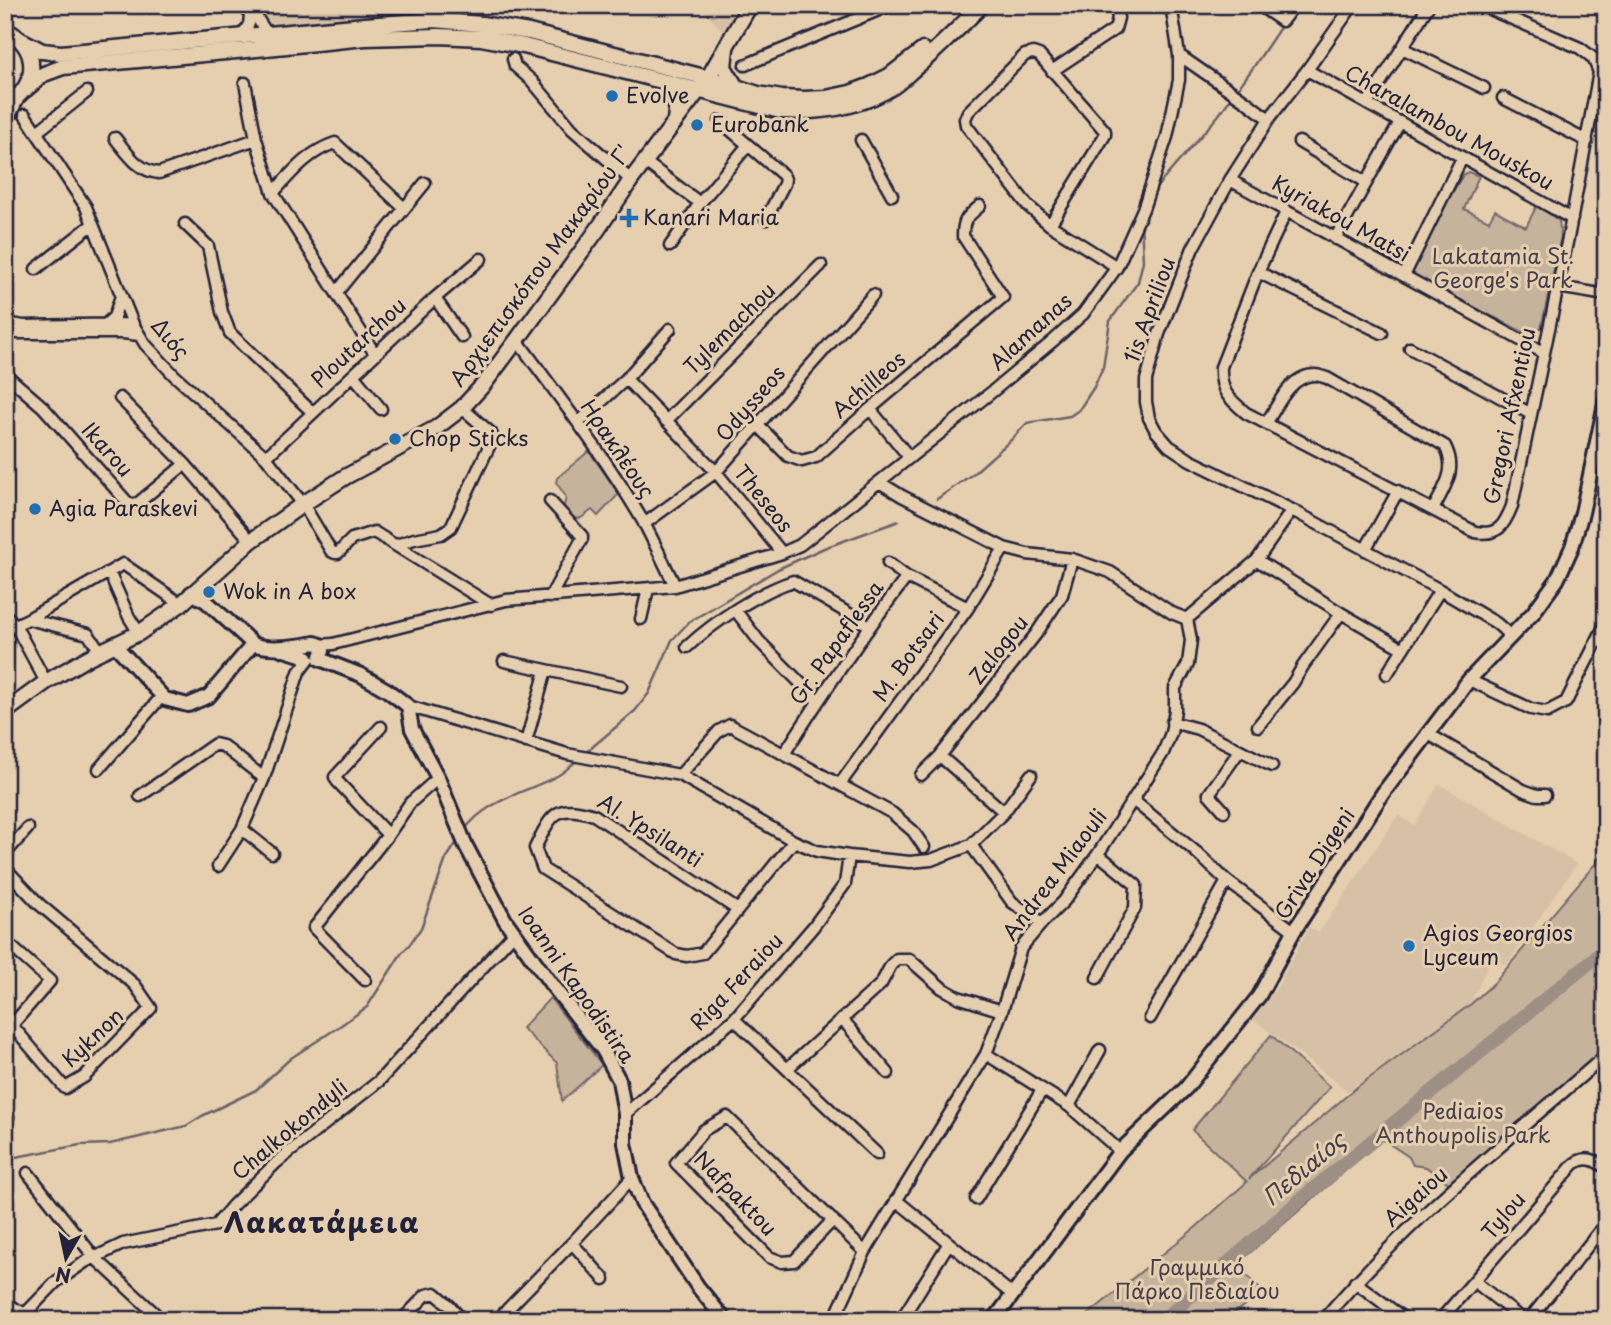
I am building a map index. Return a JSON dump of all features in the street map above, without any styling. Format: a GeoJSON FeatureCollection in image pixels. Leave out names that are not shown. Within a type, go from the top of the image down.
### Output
{"type":"FeatureCollection","features":[{"type":"Feature","properties":{"kind":"main road","name":"Αρχιεπισκόπου Μακαρίου Γ'"},"geometry":{"type":"LineString","coordinates":[[5,712],[46,682],[89,657],[139,634],[186,599],[251,541],[303,504],[345,477],[436,428],[462,408],[517,340],[703,84],[750,5]]}},
{"type":"Feature","properties":{"kind":"main road"},"geometry":{"type":"LineString","coordinates":[[16,98],[44,74],[63,67],[365,38],[439,36],[481,38],[524,46],[667,82],[736,87],[782,99],[826,98],[850,93],[889,76],[932,42],[969,5]]}},
{"type":"Feature","properties":{"kind":"main road"},"geometry":{"type":"LineString","coordinates":[[10,31],[42,51],[61,53],[433,20],[482,24],[528,32],[703,84],[780,111],[803,112],[849,106],[894,86],[982,5]]}},
{"type":"Feature","properties":{"kind":"main road"},"geometry":{"type":"LineString","coordinates":[[5,121],[30,77],[32,64],[28,51],[10,31]]}},
{"type":"Feature","properties":{"kind":"main road"},"geometry":{"type":"LineString","coordinates":[[726,48],[724,67],[736,87]]}},
{"type":"Feature","properties":{"kind":"main road"},"geometry":{"type":"LineString","coordinates":[[667,82],[677,99],[675,122]]}},
{"type":"Feature","properties":{"kind":"street"},"geometry":{"type":"LineString","coordinates":[[240,36],[248,29],[249,5]]}},
{"type":"Feature","properties":{"kind":"street"},"geometry":{"type":"LineString","coordinates":[[256,5],[257,19],[268,34]]}},
{"type":"Feature","properties":{"kind":"street"},"geometry":{"type":"LineString","coordinates":[[745,65],[891,5]]}},
{"type":"Feature","properties":{"kind":"street"},"geometry":{"type":"LineString","coordinates":[[1052,71],[1115,29],[1118,18],[1115,5]]}},
{"type":"Feature","properties":{"kind":"street","name":"Alamanas"},"geometry":{"type":"LineString","coordinates":[[313,653],[333,644],[506,600],[675,586],[800,545],[993,391],[1083,314],[1117,267],[1143,209],[1167,137],[1179,80],[1179,55],[1171,5]]}},
{"type":"Feature","properties":{"kind":"street"},"geometry":{"type":"LineString","coordinates":[[1259,5],[1282,21],[1294,5]]}},
{"type":"Feature","properties":{"kind":"street","name":"1is Apriliou"},"geometry":{"type":"LineString","coordinates":[[1353,5],[1269,119],[1230,180],[1193,248],[1158,334],[1146,380],[1149,418],[1169,446],[1190,460],[1292,510],[1440,590],[1496,623],[1511,636]]}},
{"type":"Feature","properties":{"kind":"street"},"geometry":{"type":"LineString","coordinates":[[1367,104],[1429,5]]}},
{"type":"Feature","properties":{"kind":"street","name":"Gregori Afxentiou"},"geometry":{"type":"LineString","coordinates":[[1286,212],[1258,272],[1221,367],[1223,389],[1230,400],[1246,413],[1475,531],[1486,534],[1494,531],[1505,523],[1512,506],[1572,219],[1599,72],[1593,58],[1580,48],[1480,5]]}},
{"type":"Feature","properties":{"kind":"street"},"geometry":{"type":"LineString","coordinates":[[1402,48],[1484,88]]}},
{"type":"Feature","properties":{"kind":"street"},"geometry":{"type":"LineString","coordinates":[[1050,225],[1105,135],[1103,127],[1039,55],[1033,53],[1025,55],[968,112],[966,125],[1028,206],[1050,225],[1117,267]]}},
{"type":"Feature","properties":{"kind":"street"},"geometry":{"type":"LineString","coordinates":[[1179,55],[1269,119]]}},
{"type":"Feature","properties":{"kind":"street"},"geometry":{"type":"LineString","coordinates":[[513,60],[514,66],[532,81],[572,129],[631,180]]}},
{"type":"Feature","properties":{"kind":"street","name":"Charalambou Mouskou"},"geometry":{"type":"LineString","coordinates":[[1307,70],[1572,219]]}},
{"type":"Feature","properties":{"kind":"street"},"geometry":{"type":"LineString","coordinates":[[245,83],[256,139],[273,192],[375,354]]}},
{"type":"Feature","properties":{"kind":"street"},"geometry":{"type":"LineString","coordinates":[[37,132],[87,92]]}},
{"type":"Feature","properties":{"kind":"street"},"geometry":{"type":"LineString","coordinates":[[1503,98],[1587,141]]}},
{"type":"Feature","properties":{"kind":"street","name":"Διός"},"geometry":{"type":"LineString","coordinates":[[24,115],[86,207],[133,324],[151,352],[266,457],[303,504],[331,551],[338,553],[352,539],[374,532],[396,545]]}},
{"type":"Feature","properties":{"kind":"street"},"geometry":{"type":"LineString","coordinates":[[720,121],[783,174],[785,179],[765,219]]}},
{"type":"Feature","properties":{"kind":"street"},"geometry":{"type":"LineString","coordinates":[[1335,239],[1400,122]]}},
{"type":"Feature","properties":{"kind":"street"},"geometry":{"type":"LineString","coordinates":[[115,138],[136,164],[150,172],[159,173],[256,139]]}},
{"type":"Feature","properties":{"kind":"street"},"geometry":{"type":"LineString","coordinates":[[861,140],[892,195]]}},
{"type":"Feature","properties":{"kind":"street"},"geometry":{"type":"LineString","coordinates":[[1299,142],[1367,182]]}},
{"type":"Feature","properties":{"kind":"street"},"geometry":{"type":"LineString","coordinates":[[273,192],[300,163],[321,148],[335,144],[404,208]]}},
{"type":"Feature","properties":{"kind":"street"},"geometry":{"type":"LineString","coordinates":[[670,246],[700,203],[748,145]]}},
{"type":"Feature","properties":{"kind":"street"},"geometry":{"type":"LineString","coordinates":[[1404,276],[1462,158]]}},
{"type":"Feature","properties":{"kind":"street"},"geometry":{"type":"LineString","coordinates":[[645,162],[700,203]]}},
{"type":"Feature","properties":{"kind":"street","name":"Kyriakou Matsi"},"geometry":{"type":"LineString","coordinates":[[1230,180],[1544,353]]}},
{"type":"Feature","properties":{"kind":"street"},"geometry":{"type":"LineString","coordinates":[[337,292],[425,183]]}},
{"type":"Feature","properties":{"kind":"street","name":"Achilleos"},"geometry":{"type":"LineString","coordinates":[[758,425],[788,456],[802,461],[816,457],[1003,297],[963,236],[963,225],[967,217],[980,206]]}},
{"type":"Feature","properties":{"kind":"street"},"geometry":{"type":"LineString","coordinates":[[185,223],[208,246],[222,312],[230,333],[313,413]]}},
{"type":"Feature","properties":{"kind":"street"},"geometry":{"type":"LineString","coordinates":[[36,269],[93,224]]}},
{"type":"Feature","properties":{"kind":"street","name":"Ploutarchou"},"geometry":{"type":"LineString","coordinates":[[266,457],[435,298],[481,259]]}},
{"type":"Feature","properties":{"kind":"street","name":"Tylemachou"},"geometry":{"type":"LineString","coordinates":[[666,421],[821,265]]}},
{"type":"Feature","properties":{"kind":"street"},"geometry":{"type":"LineString","coordinates":[[1258,272],[1382,333]]}},
{"type":"Feature","properties":{"kind":"street"},"geometry":{"type":"LineString","coordinates":[[1558,287],[1606,295]]}},
{"type":"Feature","properties":{"kind":"street"},"geometry":{"type":"LineString","coordinates":[[105,324],[114,317],[121,295]]}},
{"type":"Feature","properties":{"kind":"street","name":"Odysseos"},"geometry":{"type":"LineString","coordinates":[[644,524],[716,472],[873,295]]}},
{"type":"Feature","properties":{"kind":"street"},"geometry":{"type":"LineString","coordinates":[[435,298],[462,337]]}},
{"type":"Feature","properties":{"kind":"street"},"geometry":{"type":"LineString","coordinates":[[5,319],[23,326],[133,324]]}},
{"type":"Feature","properties":{"kind":"street"},"geometry":{"type":"LineString","coordinates":[[578,423],[626,379],[670,329]]}},
{"type":"Feature","properties":{"kind":"street"},"geometry":{"type":"LineString","coordinates":[[5,336],[14,333],[139,335]]}},
{"type":"Feature","properties":{"kind":"street","name":"Ηρακλέους"},"geometry":{"type":"LineString","coordinates":[[517,340],[578,423],[644,524],[675,586]]}},
{"type":"Feature","properties":{"kind":"street"},"geometry":{"type":"LineString","coordinates":[[1410,348],[1531,414]]}},
{"type":"Feature","properties":{"kind":"street","name":"Ikarou"},"geometry":{"type":"LineString","coordinates":[[5,374],[43,407],[128,503],[138,503],[185,464]]}},
{"type":"Feature","properties":{"kind":"street"},"geometry":{"type":"LineString","coordinates":[[353,375],[381,409]]}},
{"type":"Feature","properties":{"kind":"street"},"geometry":{"type":"LineString","coordinates":[[1267,422],[1289,387],[1300,379],[1314,375],[1327,377],[1445,446],[1451,467],[1433,510]]}},
{"type":"Feature","properties":{"kind":"street","name":"Theseos"},"geometry":{"type":"LineString","coordinates":[[626,379],[716,472],[782,553]]}},
{"type":"Feature","properties":{"kind":"street","name":"Ikarou"},"geometry":{"type":"LineString","coordinates":[[120,398],[185,464],[251,541]]}},
{"type":"Feature","properties":{"kind":"street","name":"Griva Digeni"},"geometry":{"type":"LineString","coordinates":[[994,1320],[1120,1151],[1186,1088],[1254,1003],[1294,931],[1383,793],[1469,680],[1534,613],[1557,580],[1572,547],[1582,513],[1606,399]]}},
{"type":"Feature","properties":{"kind":"street"},"geometry":{"type":"LineString","coordinates":[[396,545],[441,534],[451,527],[458,514],[493,439],[491,433],[462,408]]}},
{"type":"Feature","properties":{"kind":"street"},"geometry":{"type":"LineString","coordinates":[[870,409],[909,457]]}},
{"type":"Feature","properties":{"kind":"street"},"geometry":{"type":"LineString","coordinates":[[879,482],[1004,548],[1027,554],[1072,559],[1110,572],[1187,619],[1257,560],[1292,510]]}},
{"type":"Feature","properties":{"kind":"street"},"geometry":{"type":"LineString","coordinates":[[1365,550],[1398,491]]}},
{"type":"Feature","properties":{"kind":"street"},"geometry":{"type":"LineString","coordinates":[[550,501],[582,536],[551,597]]}},
{"type":"Feature","properties":{"kind":"street"},"geometry":{"type":"LineString","coordinates":[[396,545],[491,604]]}},
{"type":"Feature","properties":{"kind":"street","name":"M. Botsari"},"geometry":{"type":"LineString","coordinates":[[839,785],[968,608],[1004,548]]}},
{"type":"Feature","properties":{"kind":"street","name":"Zalogou"},"geometry":{"type":"LineString","coordinates":[[921,775],[940,756],[1043,625],[1062,595],[1072,559]]}},
{"type":"Feature","properties":{"kind":"street"},"geometry":{"type":"LineString","coordinates":[[1257,560],[1403,649]]}},
{"type":"Feature","properties":{"kind":"street"},"geometry":{"type":"LineString","coordinates":[[888,563],[907,577]]}},
{"type":"Feature","properties":{"kind":"street"},"geometry":{"type":"LineString","coordinates":[[15,625],[123,564],[186,599],[206,601],[253,644],[313,653],[361,675],[408,706],[567,754],[680,775],[817,852],[910,862],[931,860],[971,845],[1004,812],[1031,775]]}},
{"type":"Feature","properties":{"kind":"street"},"geometry":{"type":"LineString","coordinates":[[109,572],[139,634]]}},
{"type":"Feature","properties":{"kind":"street","name":"Gr. Papaflessa"},"geometry":{"type":"LineString","coordinates":[[784,754],[870,626],[907,577],[968,608]]}},
{"type":"Feature","properties":{"kind":"street"},"geometry":{"type":"LineString","coordinates":[[687,646],[703,632],[773,588],[793,581],[870,626]]}},
{"type":"Feature","properties":{"kind":"street"},"geometry":{"type":"LineString","coordinates":[[641,618],[648,589]]}},
{"type":"Feature","properties":{"kind":"street"},"geometry":{"type":"LineString","coordinates":[[1387,674],[1440,590]]}},
{"type":"Feature","properties":{"kind":"street"},"geometry":{"type":"LineString","coordinates":[[736,611],[759,641],[818,701]]}},
{"type":"Feature","properties":{"kind":"street"},"geometry":{"type":"LineString","coordinates":[[1258,726],[1293,682],[1341,613]]}},
{"type":"Feature","properties":{"kind":"street"},"geometry":{"type":"LineString","coordinates":[[5,614],[15,625],[46,682]]}},
{"type":"Feature","properties":{"kind":"street","name":"Andrea Miaouli"},"geometry":{"type":"LineString","coordinates":[[834,1320],[865,1252],[986,1054],[1021,948],[1064,901],[1134,801],[1163,753],[1171,733],[1175,688],[1188,664],[1191,640],[1187,619]]}},
{"type":"Feature","properties":{"kind":"street"},"geometry":{"type":"LineString","coordinates":[[28,620],[88,634],[108,648],[165,699],[188,705],[209,696],[253,644]]}},
{"type":"Feature","properties":{"kind":"street"},"geometry":{"type":"LineString","coordinates":[[1469,680],[1531,709],[1547,712],[1566,702],[1606,623]]}},
{"type":"Feature","properties":{"kind":"street"},"geometry":{"type":"LineString","coordinates":[[218,866],[242,829],[264,778],[299,672],[313,653]]}},
{"type":"Feature","properties":{"kind":"street"},"geometry":{"type":"LineString","coordinates":[[504,661],[621,686]]}},
{"type":"Feature","properties":{"kind":"street"},"geometry":{"type":"LineString","coordinates":[[526,742],[546,670]]}},
{"type":"Feature","properties":{"kind":"street"},"geometry":{"type":"LineString","coordinates":[[99,769],[162,696]]}},
{"type":"Feature","properties":{"kind":"street","name":"Ioanni Kapodistira"},"geometry":{"type":"LineString","coordinates":[[408,706],[412,729],[438,778],[466,846],[505,920],[603,1050],[619,1080],[625,1114],[625,1143],[632,1178],[642,1203],[698,1287],[724,1320]]}},
{"type":"Feature","properties":{"kind":"street"},"geometry":{"type":"LineString","coordinates":[[1172,722],[1198,729],[1272,766]]}},
{"type":"Feature","properties":{"kind":"street"},"geometry":{"type":"LineString","coordinates":[[680,775],[719,731],[730,725],[892,813],[913,831],[924,847]]}},
{"type":"Feature","properties":{"kind":"street"},"geometry":{"type":"LineString","coordinates":[[381,727],[335,777],[388,835]]}},
{"type":"Feature","properties":{"kind":"street"},"geometry":{"type":"LineString","coordinates":[[1427,733],[1524,790],[1545,795]]}},
{"type":"Feature","properties":{"kind":"street"},"geometry":{"type":"LineString","coordinates":[[140,796],[215,744],[223,746],[264,778]]}},
{"type":"Feature","properties":{"kind":"street"},"geometry":{"type":"LineString","coordinates":[[1224,811],[1209,794],[1240,750]]}},
{"type":"Feature","properties":{"kind":"street"},"geometry":{"type":"LineString","coordinates":[[940,756],[1004,812]]}},
{"type":"Feature","properties":{"kind":"street"},"geometry":{"type":"LineString","coordinates":[[365,980],[314,929],[410,803],[438,778]]}},
{"type":"Feature","properties":{"kind":"street"},"geometry":{"type":"LineString","coordinates":[[1134,801],[1227,881],[1294,931]]}},
{"type":"Feature","properties":{"kind":"street","name":"Al. Ypsilanti"},"geometry":{"type":"LineString","coordinates":[[576,809],[594,815],[738,911],[703,953],[687,956],[676,954],[543,869],[535,848],[547,824],[560,811],[576,809]]}},
{"type":"Feature","properties":{"kind":"street"},"geometry":{"type":"LineString","coordinates":[[5,854],[28,828]]}},
{"type":"Feature","properties":{"kind":"street"},"geometry":{"type":"LineString","coordinates":[[242,829],[272,853]]}},
{"type":"Feature","properties":{"kind":"street"},"geometry":{"type":"LineString","coordinates":[[738,911],[794,841]]}},
{"type":"Feature","properties":{"kind":"street"},"geometry":{"type":"LineString","coordinates":[[971,845],[1012,902],[1042,923]]}},
{"type":"Feature","properties":{"kind":"street"},"geometry":{"type":"LineString","coordinates":[[1097,978],[1135,908],[1136,885],[1098,854]]}},
{"type":"Feature","properties":{"kind":"street","name":"Riga Feraiou"},"geometry":{"type":"LineString","coordinates":[[625,1114],[734,1019],[813,927],[845,884],[849,856]]}},
{"type":"Feature","properties":{"kind":"street","name":"Kyknon"},"geometry":{"type":"LineString","coordinates":[[5,868],[38,904],[135,985],[151,1008],[84,1077],[65,1088],[9,1021]]}},
{"type":"Feature","properties":{"kind":"street"},"geometry":{"type":"LineString","coordinates":[[1150,1018],[1227,881]]}},
{"type":"Feature","properties":{"kind":"street","name":"Chalkokondyli"},"geometry":{"type":"LineString","coordinates":[[23,1317],[56,1283],[94,1257],[123,1244],[216,1225],[277,1162],[379,1080],[514,933]]}},
{"type":"Feature","properties":{"kind":"street"},"geometry":{"type":"LineString","coordinates":[[5,941],[50,981],[9,1021]]}},
{"type":"Feature","properties":{"kind":"street"},"geometry":{"type":"LineString","coordinates":[[788,1069],[881,984],[897,959],[909,959],[942,988],[958,997],[1002,1011]]}},
{"type":"Feature","properties":{"kind":"street"},"geometry":{"type":"LineString","coordinates":[[734,1019],[877,1154]]}},
{"type":"Feature","properties":{"kind":"street"},"geometry":{"type":"LineString","coordinates":[[843,1020],[888,1073]]}},
{"type":"Feature","properties":{"kind":"street"},"geometry":{"type":"LineString","coordinates":[[1069,1106],[1100,1050]]}},
{"type":"Feature","properties":{"kind":"street"},"geometry":{"type":"LineString","coordinates":[[986,1054],[1069,1106],[1120,1151]]}},
{"type":"Feature","properties":{"kind":"street","name":"Aigaiou"},"geometry":{"type":"LineString","coordinates":[[1323,1320],[1356,1282],[1410,1228],[1606,1055]]}},
{"type":"Feature","properties":{"kind":"street"},"geometry":{"type":"LineString","coordinates":[[976,1199],[1042,1090]]}},
{"type":"Feature","properties":{"kind":"street","name":"Nafpaktou"},"geometry":{"type":"LineString","coordinates":[[833,1220],[794,1261],[782,1262],[769,1257],[676,1163],[704,1130],[727,1117],[833,1220],[865,1252]]}},
{"type":"Feature","properties":{"kind":"street","name":"Tylou"},"geometry":{"type":"LineString","coordinates":[[1440,1320],[1574,1164],[1580,1159],[1588,1158],[1606,1168]]}},
{"type":"Feature","properties":{"kind":"street"},"geometry":{"type":"LineString","coordinates":[[28,1173],[94,1257],[163,1320]]}},
{"type":"Feature","properties":{"kind":"street"},"geometry":{"type":"LineString","coordinates":[[497,1320],[632,1178]]}},
{"type":"Feature","properties":{"kind":"street"},"geometry":{"type":"LineString","coordinates":[[896,1200],[1013,1294]]}},
{"type":"Feature","properties":{"kind":"street"},"geometry":{"type":"LineString","coordinates":[[1529,1320],[1606,1223]]}},
{"type":"Feature","properties":{"kind":"street"},"geometry":{"type":"LineString","coordinates":[[572,1243],[604,1279]]}},
{"type":"Feature","properties":{"kind":"street"},"geometry":{"type":"LineString","coordinates":[[901,1320],[949,1243]]}},
{"type":"Feature","properties":{"kind":"street"},"geometry":{"type":"LineString","coordinates":[[1475,1281],[1522,1320]]}},
{"type":"Feature","properties":{"kind":"street"},"geometry":{"type":"LineString","coordinates":[[1356,1282],[1406,1320]]}},
{"type":"Feature","properties":{"kind":"street"},"geometry":{"type":"LineString","coordinates":[[402,1320],[426,1295],[435,1293],[462,1320]]}},
{"type":"Feature","properties":{"kind":"street"},"geometry":{"type":"LineString","coordinates":[[5,1303],[23,1317]]}},
{"type":"Feature","properties":{"kind":"shaded area"},"geometry":{"type":"Polygon","coordinates":[[[262,5],[440,5],[431,13],[271,26],[263,18],[262,5]]]}},
{"type":"Feature","properties":{"kind":"shaded area"},"geometry":{"type":"Polygon","coordinates":[[[698,5],[743,5],[725,33],[698,5]]]}},
{"type":"Feature","properties":{"kind":"shaded area","name":"Agios Georgios Lyceum"},"geometry":{"type":"Polygon","coordinates":[[[1439,784],[1577,864],[1506,965],[1491,958],[1471,1003],[1348,1091],[1253,1019],[1278,986],[1309,927],[1319,933],[1398,815],[1415,825],[1439,784]]]}},
{"type":"Feature","properties":{"kind":"green space","name":"Lakatamia St. George's Park"},"geometry":{"type":"Polygon","coordinates":[[[1468,172],[1479,176],[1464,209],[1489,221],[1495,210],[1526,227],[1537,205],[1559,221],[1561,236],[1541,328],[1527,334],[1409,273],[1429,231],[1463,175],[1468,172]]]}},
{"type":"Feature","properties":{"kind":"green space"},"geometry":{"type":"Polygon","coordinates":[[[589,451],[619,494],[598,516],[592,510],[581,518],[570,520],[560,509],[564,506],[566,497],[556,482],[557,478],[589,451]]]}},
{"type":"Feature","properties":{"kind":"green space"},"geometry":{"type":"Polygon","coordinates":[[[1606,848],[1606,1051],[1454,1187],[1426,1167],[1413,1165],[1409,1157],[1382,1139],[1236,1265],[1263,1291],[1225,1320],[1081,1320],[1195,1228],[1247,1182],[1192,1130],[1271,1035],[1330,1087],[1249,1179],[1357,1087],[1471,1004],[1495,982],[1606,848]]]}},
{"type":"Feature","properties":{"kind":"green space"},"geometry":{"type":"Polygon","coordinates":[[[550,998],[602,1065],[562,1101],[557,1063],[522,1028],[550,998]]]}},
{"type":"Feature","properties":{"kind":"waterway"},"geometry":{"type":"LineString","coordinates":[[1152,196],[1218,116],[1283,23]]}},
{"type":"Feature","properties":{"kind":"waterway"},"geometry":{"type":"LineString","coordinates":[[937,499],[974,473],[1027,423],[1070,416],[1079,410],[1103,367],[1110,321],[1138,282],[1143,261],[1141,221]]}},
{"type":"Feature","properties":{"kind":"waterway"},"geometry":{"type":"LineString","coordinates":[[584,754],[635,711],[649,693],[672,640],[689,622],[778,569],[824,548],[899,521]]}},
{"type":"Feature","properties":{"kind":"waterway"},"geometry":{"type":"LineString","coordinates":[[464,831],[473,820],[495,804],[557,776],[579,759]]}},
{"type":"Feature","properties":{"kind":"waterway"},"geometry":{"type":"LineString","coordinates":[[5,1159],[80,1145],[110,1144],[186,1126],[256,1090],[291,1058],[367,1007],[421,928],[446,859],[459,839]]}},
{"type":"Feature","properties":{"kind":"waterway","name":"Πεδιαίος"},"geometry":{"type":"LineString","coordinates":[[1163,1320],[1305,1196],[1606,949]]}},
{"type":"Feature","properties":{"kind":"place","name":"Evolve"},"geometry":{"type":"Point","coordinates":[612,96]}},
{"type":"Feature","properties":{"kind":"place","name":"Eurobank"},"geometry":{"type":"Point","coordinates":[697,125]}},
{"type":"Feature","properties":{"kind":"place","name":"Kanari Maria"},"geometry":{"type":"Point","coordinates":[629,218]}},
{"type":"Feature","properties":{"kind":"place","name":"Chop Sticks"},"geometry":{"type":"Point","coordinates":[395,439]}},
{"type":"Feature","properties":{"kind":"place","name":"Agia Paraskevi"},"geometry":{"type":"Point","coordinates":[35,509]}},
{"type":"Feature","properties":{"kind":"place","name":"Wok in A box"},"geometry":{"type":"Point","coordinates":[209,592]}},
{"type":"Feature","properties":{"kind":"place","name":"Agios Georgios Lyceum"},"geometry":{"type":"Point","coordinates":[1409,946]}},
{"type":"Feature","properties":{"kind":"district","name":"Λακατάμεια"},"geometry":{"type":"Point","coordinates":[322,1223]}},
{"type":"Feature","properties":{"kind":"park label","name":"Pediaios Anthoupolis Park"},"geometry":{"type":"Point","coordinates":[1463,1124]}},
{"type":"Feature","properties":{"kind":"park label","name":"Γραμμικό Πάρκο Πεδιαίου"},"geometry":{"type":"Point","coordinates":[1197,1280]}}]}
